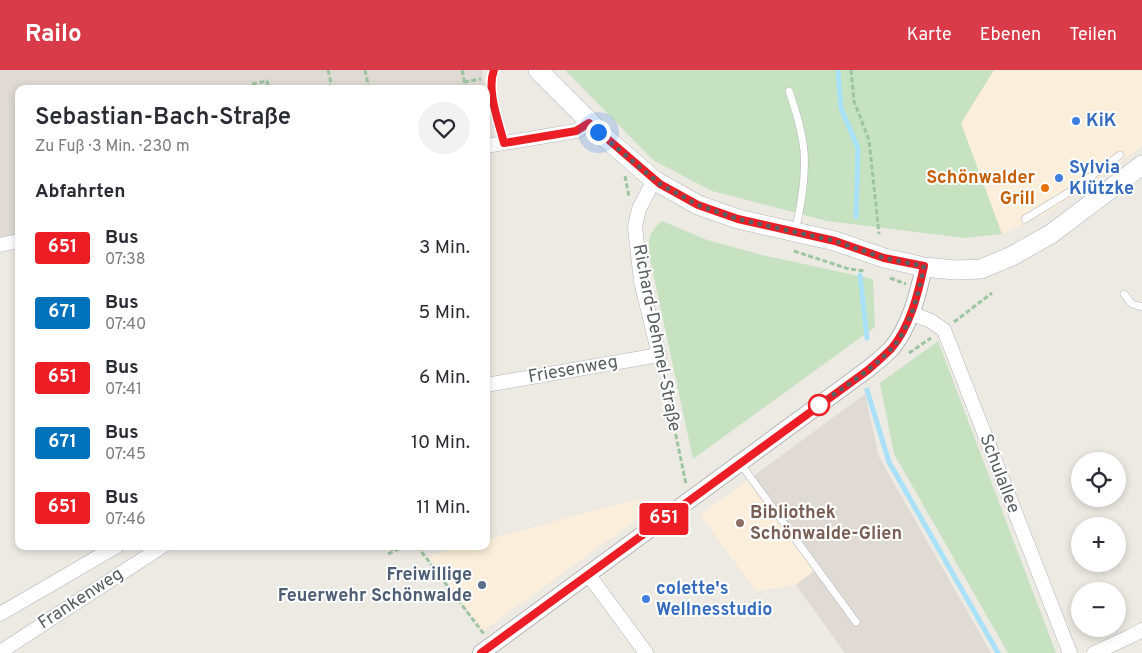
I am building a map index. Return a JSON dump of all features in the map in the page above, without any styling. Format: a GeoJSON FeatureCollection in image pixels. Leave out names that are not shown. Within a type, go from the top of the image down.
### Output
{"type":"FeatureCollection","features":[{"type":"Feature","properties":{"kind":"main road"},"geometry":{"type":"LineString","coordinates":[[538,70],[589,123],[654,180],[698,205],[738,219],[835,241],[884,258],[924,266],[955,270],[981,269],[1012,256],[1050,234],[1142,166]]}},
{"type":"Feature","properties":{"kind":"street"},"geometry":{"type":"LineString","coordinates":[[490,145],[576,131],[589,123]]}},
{"type":"Feature","properties":{"kind":"street","name":"Richard-Dehmel-Straße"},"geometry":{"type":"LineString","coordinates":[[654,180],[639,209],[635,227],[641,281],[659,355]]}},
{"type":"Feature","properties":{"kind":"street"},"geometry":{"type":"LineString","coordinates":[[0,244],[15,242]]}},
{"type":"Feature","properties":{"kind":"street"},"geometry":{"type":"LineString","coordinates":[[486,649],[868,370],[892,348],[900,336],[911,313],[924,266]]}},
{"type":"Feature","properties":{"kind":"street"},"geometry":{"type":"LineString","coordinates":[[911,313],[931,320],[944,330]]}},
{"type":"Feature","properties":{"kind":"street","name":"Schulallee"},"geometry":{"type":"LineString","coordinates":[[944,330],[1070,653]]}},
{"type":"Feature","properties":{"kind":"street","name":"Friesenweg"},"geometry":{"type":"LineString","coordinates":[[490,384],[659,355]]}},
{"type":"Feature","properties":{"kind":"street","name":"Frankenweg"},"geometry":{"type":"LineString","coordinates":[[0,614],[110,550]]}},
{"type":"Feature","properties":{"kind":"street","name":"Frankenweg"},"geometry":{"type":"LineString","coordinates":[[0,652],[157,550]]}},
{"type":"Feature","properties":{"kind":"street"},"geometry":{"type":"LineString","coordinates":[[588,574],[646,653]]}},
{"type":"Feature","properties":{"kind":"street"},"geometry":{"type":"LineString","coordinates":[[1094,653],[1142,630]]}},
{"type":"Feature","properties":{"kind":"lane"},"geometry":{"type":"LineString","coordinates":[[493,73],[492,94],[504,143]]}},
{"type":"Feature","properties":{"kind":"lane"},"geometry":{"type":"LineString","coordinates":[[789,91],[798,116],[804,151],[804,186],[795,232]]}},
{"type":"Feature","properties":{"kind":"lane"},"geometry":{"type":"LineString","coordinates":[[1025,219],[1071,191],[1120,155]]}},
{"type":"Feature","properties":{"kind":"lane"},"geometry":{"type":"LineString","coordinates":[[1124,294],[1132,304],[1142,307]]}},
{"type":"Feature","properties":{"kind":"lane"},"geometry":{"type":"LineString","coordinates":[[740,462],[856,622]]}},
{"type":"Feature","properties":{"kind":"path"},"geometry":{"type":"LineString","coordinates":[[328,70],[330,85]]}},
{"type":"Feature","properties":{"kind":"path"},"geometry":{"type":"LineString","coordinates":[[365,70],[368,85]]}},
{"type":"Feature","properties":{"kind":"path"},"geometry":{"type":"LineString","coordinates":[[462,70],[465,85]]}},
{"type":"Feature","properties":{"kind":"path"},"geometry":{"type":"LineString","coordinates":[[851,70],[854,101],[869,140],[879,234]]}},
{"type":"Feature","properties":{"kind":"path"},"geometry":{"type":"LineString","coordinates":[[464,82],[493,73]]}},
{"type":"Feature","properties":{"kind":"path"},"geometry":{"type":"LineString","coordinates":[[252,84],[267,81],[268,85]]}},
{"type":"Feature","properties":{"kind":"path"},"geometry":{"type":"LineString","coordinates":[[849,269],[868,271]]}},
{"type":"Feature","properties":{"kind":"path"},"geometry":{"type":"LineString","coordinates":[[885,277],[919,288]]}},
{"type":"Feature","properties":{"kind":"path"},"geometry":{"type":"LineString","coordinates":[[885,354],[903,357],[944,330],[992,293]]}},
{"type":"Feature","properties":{"kind":"path","name":"Richard-Dehmel-Straße"},"geometry":{"type":"LineString","coordinates":[[659,355],[687,486],[693,498]]}},
{"type":"Feature","properties":{"kind":"path"},"geometry":{"type":"LineString","coordinates":[[420,550],[480,627],[486,649]]}},
{"type":"Feature","properties":{"kind":"path"},"geometry":{"type":"LineString","coordinates":[[388,554],[393,551]]}},
{"type":"Feature","properties":{"kind":"shaded area"},"geometry":{"type":"Polygon","coordinates":[[[0,70],[482,70],[484,85],[15,85],[15,235],[0,237],[0,70]]]}},
{"type":"Feature","properties":{"kind":"shaded area"},"geometry":{"type":"Polygon","coordinates":[[[994,70],[1142,70],[1142,146],[1078,193],[1045,214],[1002,234],[961,123],[994,70]]]}},
{"type":"Feature","properties":{"kind":"shaded area"},"geometry":{"type":"Polygon","coordinates":[[[865,394],[879,457],[991,653],[845,653],[796,585],[814,571],[748,480],[865,394]]]}},
{"type":"Feature","properties":{"kind":"shaded area"},"geometry":{"type":"Polygon","coordinates":[[[748,480],[814,572],[796,585],[756,591],[700,515],[748,480]]]}},
{"type":"Feature","properties":{"kind":"shaded area"},"geometry":{"type":"Polygon","coordinates":[[[638,499],[647,512],[483,631],[428,556],[450,550],[490,550],[490,539],[638,499]]]}},
{"type":"Feature","properties":{"kind":"green space"},"geometry":{"type":"Polygon","coordinates":[[[565,70],[994,70],[961,123],[1002,234],[965,238],[827,221],[712,191],[653,160],[565,70]]]}},
{"type":"Feature","properties":{"kind":"green space"},"geometry":{"type":"Polygon","coordinates":[[[662,221],[707,240],[762,255],[873,279],[875,327],[693,459],[650,259],[651,234],[662,221]]]}},
{"type":"Feature","properties":{"kind":"green space"},"geometry":{"type":"Polygon","coordinates":[[[938,341],[1056,653],[1008,653],[894,454],[880,383],[938,341]]]}},
{"type":"Feature","properties":{"kind":"waterway"},"geometry":{"type":"LineString","coordinates":[[838,70],[841,108],[858,148],[856,217]]}},
{"type":"Feature","properties":{"kind":"waterway"},"geometry":{"type":"LineString","coordinates":[[860,275],[867,338]]}},
{"type":"Feature","properties":{"kind":"waterway"},"geometry":{"type":"LineString","coordinates":[[867,390],[889,462],[998,653]]}},
{"type":"Feature","properties":{"kind":"bus line","name":"651"},"geometry":{"type":"LineString","coordinates":[[481,653],[868,370],[892,348],[900,336],[911,313],[924,266],[884,258],[835,241],[738,219],[698,205],[660,184],[589,123],[576,131],[504,143],[492,94],[491,77],[494,70]]}},
{"type":"Feature","properties":{"kind":"place","name":"KiK"},"geometry":{"type":"Point","coordinates":[1076,121]}},
{"type":"Feature","properties":{"kind":"place","name":"Sylvia Klützke"},"geometry":{"type":"Point","coordinates":[1059,178]}},
{"type":"Feature","properties":{"kind":"place","name":"Schönwalder Grill"},"geometry":{"type":"Point","coordinates":[1045,188]}},
{"type":"Feature","properties":{"kind":"place","name":"Bibliothek Schönwalde-Glien"},"geometry":{"type":"Point","coordinates":[740,523]}},
{"type":"Feature","properties":{"kind":"place","name":"Freiwillige Feuerwehr Schönwalde"},"geometry":{"type":"Point","coordinates":[482,585]}},
{"type":"Feature","properties":{"kind":"place","name":"colette's Wellnesstudio"},"geometry":{"type":"Point","coordinates":[646,599]}},
{"type":"Feature","properties":{"kind":"route"},"geometry":{"type":"LineString","coordinates":[[598,132],[660,184],[698,205],[738,219],[835,241],[884,258],[924,266],[911,313],[892,348],[868,370],[819,405]]}}]}
